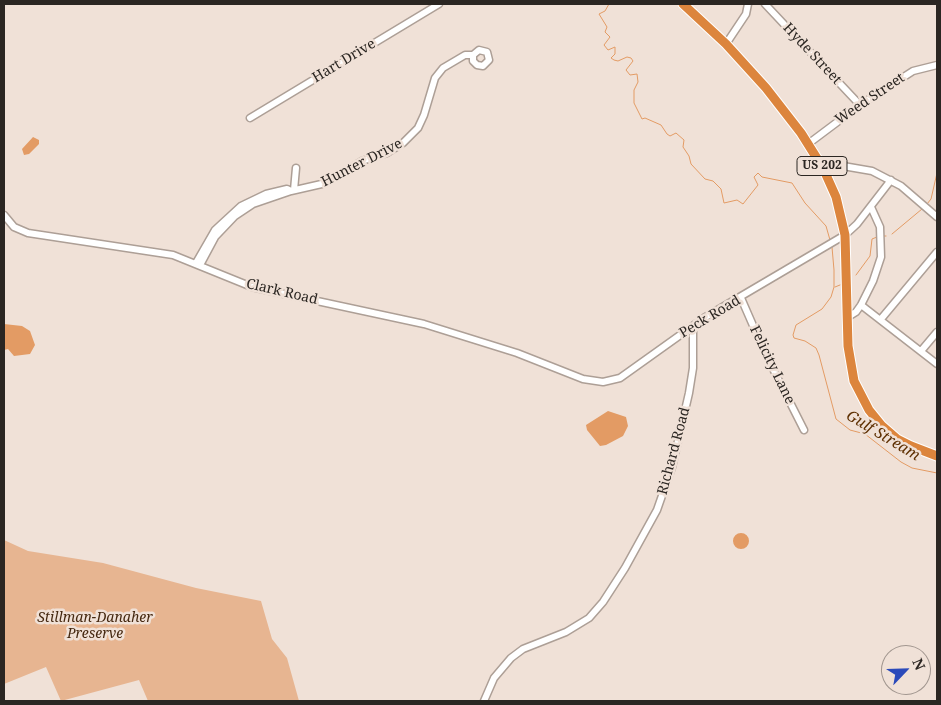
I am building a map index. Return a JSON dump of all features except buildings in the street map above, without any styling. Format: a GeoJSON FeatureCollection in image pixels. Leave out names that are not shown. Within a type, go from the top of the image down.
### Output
{"type":"FeatureCollection","features":[{"type":"Feature","properties":{"kind":"highway","name":"US 202"},"geometry":{"type":"LineString","coordinates":[[683,4],[726,44],[766,88],[808,144],[823,168],[837,202],[845,235],[849,362],[857,388],[869,410],[897,439],[937,456]]}},
{"type":"Feature","properties":{"kind":"street","name":"Hart Drive"},"geometry":{"type":"LineString","coordinates":[[250,118],[439,4]]}},
{"type":"Feature","properties":{"kind":"street"},"geometry":{"type":"LineString","coordinates":[[726,44],[746,14],[748,4]]}},
{"type":"Feature","properties":{"kind":"street","name":"Hyde Street"},"geometry":{"type":"LineString","coordinates":[[765,4],[860,105]]}},
{"type":"Feature","properties":{"kind":"street","name":"Hunter Drive"},"geometry":{"type":"LineString","coordinates":[[198,264],[209,238],[222,225],[253,204],[293,190],[326,183],[362,161],[387,153],[403,143],[418,128],[437,75],[446,66],[465,55],[473,55]]}},
{"type":"Feature","properties":{"kind":"street","name":"Weed Street"},"geometry":{"type":"LineString","coordinates":[[808,144],[860,105],[913,71],[937,66]]}},
{"type":"Feature","properties":{"kind":"street"},"geometry":{"type":"LineString","coordinates":[[823,168],[832,166],[860,168],[891,180],[937,217]]}},
{"type":"Feature","properties":{"kind":"street"},"geometry":{"type":"LineString","coordinates":[[293,190],[296,168]]}},
{"type":"Feature","properties":{"kind":"street","name":"Peck Road"},"geometry":{"type":"LineString","coordinates":[[537,360],[584,379],[603,382],[620,378],[693,326],[845,235],[891,180]]}},
{"type":"Feature","properties":{"kind":"street"},"geometry":{"type":"LineString","coordinates":[[848,317],[856,312],[861,305],[874,281],[881,257],[880,227],[870,207]]}},
{"type":"Feature","properties":{"kind":"street","name":"Clark Road"},"geometry":{"type":"LineString","coordinates":[[4,214],[14,227],[28,233],[83,243],[164,253],[198,264],[257,288],[400,317],[537,360]]}},
{"type":"Feature","properties":{"kind":"street"},"geometry":{"type":"LineString","coordinates":[[881,319],[937,252]]}},
{"type":"Feature","properties":{"kind":"street","name":"Felicity Lane"},"geometry":{"type":"LineString","coordinates":[[741,298],[764,353],[804,430]]}},
{"type":"Feature","properties":{"kind":"street"},"geometry":{"type":"LineString","coordinates":[[861,305],[937,364]]}},
{"type":"Feature","properties":{"kind":"street","name":"Richard Road"},"geometry":{"type":"LineString","coordinates":[[484,701],[494,678],[510,658],[531,645],[566,632],[589,618],[603,602],[625,568],[656,510],[672,467],[693,368],[693,326]]}},
{"type":"Feature","properties":{"kind":"street"},"geometry":{"type":"LineString","coordinates":[[921,351],[937,332]]}},
{"type":"Feature","properties":{"kind":"green space","name":"Stillman-Danaher Preserve"},"geometry":{"type":"Polygon","coordinates":[[[4,540],[28,551],[103,563],[196,588],[261,601],[272,639],[287,658],[299,701],[148,701],[139,680],[61,701],[46,667],[4,684],[4,540]]]}},
{"type":"Feature","properties":{"kind":"shaded area"},"geometry":{"type":"Polygon","coordinates":[[[33,137],[39,140],[39,144],[29,154],[24,155],[22,149],[33,137]]]}},
{"type":"Feature","properties":{"kind":"shaded area"},"geometry":{"type":"Polygon","coordinates":[[[4,324],[22,326],[30,331],[35,345],[30,354],[14,356],[8,349],[4,350],[4,324]]]}},
{"type":"Feature","properties":{"kind":"shaded area"},"geometry":{"type":"Polygon","coordinates":[[[608,411],[626,417],[628,426],[623,436],[600,446],[587,430],[586,425],[608,411]]]}},
{"type":"Feature","properties":{"kind":"shaded area"},"geometry":{"type":"Polygon","coordinates":[[[741,533],[749,541],[741,549],[733,541],[741,533]]]}},
{"type":"Feature","properties":{"kind":"waterway"},"geometry":{"type":"LineString","coordinates":[[609,4],[605,11],[599,14],[607,27],[605,32],[610,37],[604,45],[608,50],[615,47],[615,54],[611,58],[614,60],[618,61],[627,57],[633,61],[626,70],[630,75],[637,74],[638,82],[634,90],[634,103],[642,119],[645,118],[661,125],[670,136],[676,133],[684,140],[683,147],[689,156],[691,164],[705,179],[713,181],[721,189],[724,203],[737,200],[743,204],[758,185],[754,177],[758,173],[762,177],[792,183],[805,203],[826,226],[830,240]]}},
{"type":"Feature","properties":{"kind":"waterway"},"geometry":{"type":"LineString","coordinates":[[927,204],[931,199],[937,173]]}},
{"type":"Feature","properties":{"kind":"waterway"},"geometry":{"type":"LineString","coordinates":[[892,234],[922,209]]}},
{"type":"Feature","properties":{"kind":"waterway"},"geometry":{"type":"LineString","coordinates":[[856,275],[870,256],[872,239],[877,237]]}},
{"type":"Feature","properties":{"kind":"waterway","name":"Gulf Stream"},"geometry":{"type":"LineString","coordinates":[[832,247],[834,287],[831,297],[822,309],[796,325],[794,338],[805,341],[816,348],[836,419],[850,430],[865,434],[901,462],[912,468],[937,473]]}},
{"type":"Feature","properties":{"kind":"waterway","name":"Gulf Stream"},"geometry":{"type":"LineString","coordinates":[[835,287],[840,285]]}}]}
